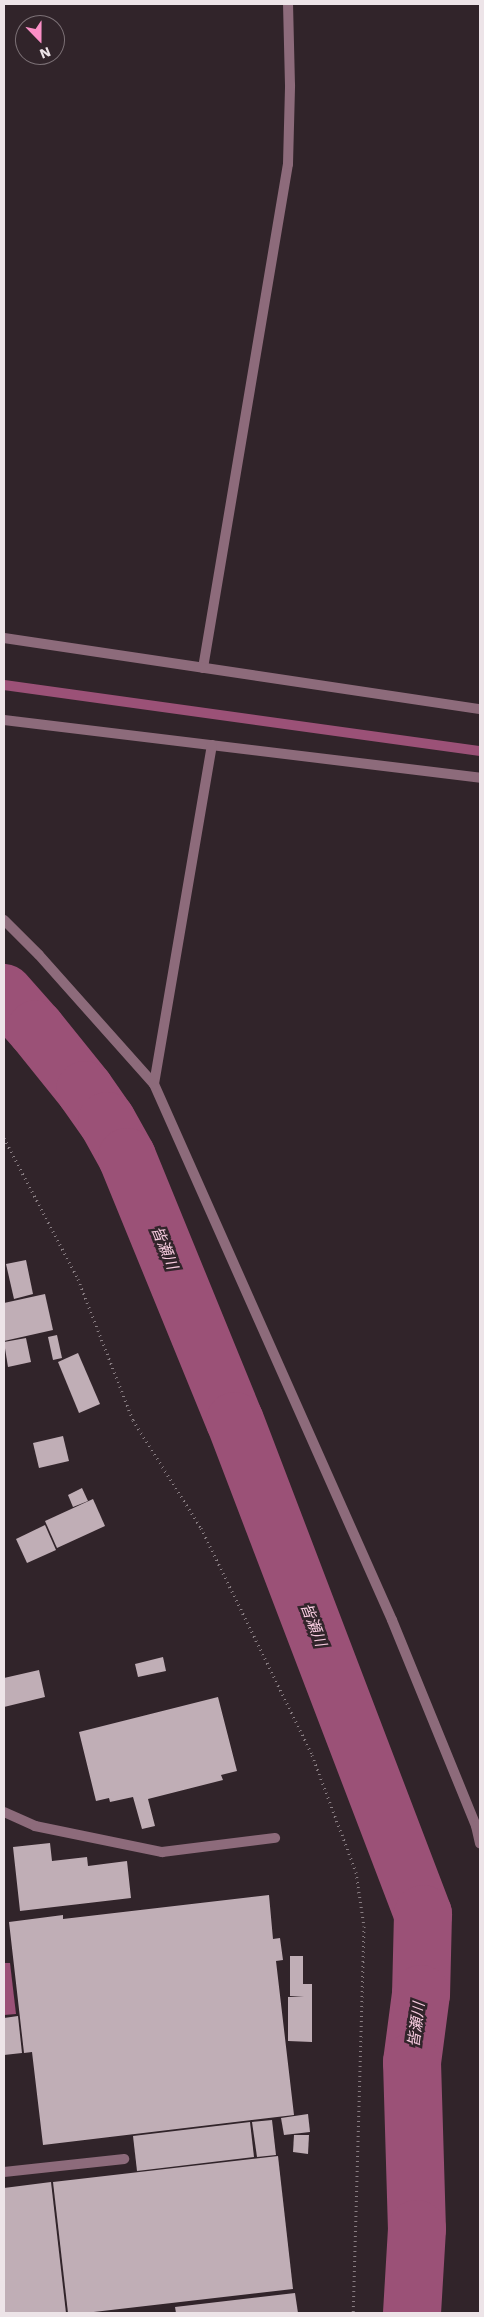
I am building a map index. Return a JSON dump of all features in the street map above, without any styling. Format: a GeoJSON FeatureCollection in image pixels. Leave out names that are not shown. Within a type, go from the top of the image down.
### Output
{"type":"FeatureCollection","features":[{"type":"Feature","properties":{"kind":"street"},"geometry":{"type":"LineString","coordinates":[[203,668],[288,164],[290,85],[288,4]]}},
{"type":"Feature","properties":{"kind":"street"},"geometry":{"type":"LineString","coordinates":[[4,638],[480,709]]}},
{"type":"Feature","properties":{"kind":"street"},"geometry":{"type":"LineString","coordinates":[[4,720],[480,778]]}},
{"type":"Feature","properties":{"kind":"street"},"geometry":{"type":"LineString","coordinates":[[154,1084],[212,745]]}},
{"type":"Feature","properties":{"kind":"street"},"geometry":{"type":"LineString","coordinates":[[4,920],[154,1084],[392,1620],[476,1826],[480,1844]]}},
{"type":"Feature","properties":{"kind":"street"},"geometry":{"type":"LineString","coordinates":[[4,1812],[35,1826],[162,1852],[275,1838]]}},
{"type":"Feature","properties":{"kind":"street"},"geometry":{"type":"LineString","coordinates":[[4,2172],[124,2158]]}},
{"type":"Feature","properties":{"kind":"path"},"geometry":{"type":"LineString","coordinates":[[4,1138],[78,1279],[133,1420],[201,1528],[312,1755],[356,1872],[364,1926],[353,2313]]}},
{"type":"Feature","properties":{"kind":"shaded area"},"geometry":{"type":"Polygon","coordinates":[[[4,1963],[10,1963],[16,2014],[4,2015],[4,1963]]]}},
{"type":"Feature","properties":{"kind":"building"},"geometry":{"type":"Polygon","coordinates":[[[26,1260],[33,1294],[14,1299],[6,1264],[26,1260]]]}},
{"type":"Feature","properties":{"kind":"building"},"geometry":{"type":"Polygon","coordinates":[[[45,1294],[53,1330],[4,1341],[4,1303],[45,1294]]]}},
{"type":"Feature","properties":{"kind":"building"},"geometry":{"type":"Polygon","coordinates":[[[57,1335],[62,1358],[53,1360],[48,1337],[57,1335]]]}},
{"type":"Feature","properties":{"kind":"building"},"geometry":{"type":"Polygon","coordinates":[[[26,1338],[31,1362],[8,1367],[4,1342],[26,1338]]]}},
{"type":"Feature","properties":{"kind":"building"},"geometry":{"type":"Polygon","coordinates":[[[78,1353],[100,1404],[79,1413],[58,1362],[78,1353]]]}},
{"type":"Feature","properties":{"kind":"building"},"geometry":{"type":"Polygon","coordinates":[[[63,1436],[69,1461],[39,1468],[33,1443],[63,1436]]]}},
{"type":"Feature","properties":{"kind":"building"},"geometry":{"type":"Polygon","coordinates":[[[82,1488],[88,1501],[73,1507],[68,1495],[82,1488]]]}},
{"type":"Feature","properties":{"kind":"building"},"geometry":{"type":"Polygon","coordinates":[[[93,1499],[105,1526],[57,1548],[45,1521],[93,1499]]]}},
{"type":"Feature","properties":{"kind":"building"},"geometry":{"type":"Polygon","coordinates":[[[45,1525],[56,1550],[27,1563],[16,1539],[45,1525]]]}},
{"type":"Feature","properties":{"kind":"building"},"geometry":{"type":"Polygon","coordinates":[[[163,1657],[166,1671],[138,1677],[135,1664],[163,1657]]]}},
{"type":"Feature","properties":{"kind":"building"},"geometry":{"type":"Polygon","coordinates":[[[39,1670],[45,1697],[4,1707],[4,1678],[39,1670]]]}},
{"type":"Feature","properties":{"kind":"building"},"geometry":{"type":"Polygon","coordinates":[[[218,1697],[237,1771],[221,1775],[223,1780],[148,1799],[155,1826],[142,1829],[133,1797],[110,1802],[109,1798],[96,1801],[79,1732],[218,1697]]]}},
{"type":"Feature","properties":{"kind":"building"},"geometry":{"type":"Polygon","coordinates":[[[50,1843],[52,1861],[87,1857],[88,1866],[127,1861],[131,1898],[20,1911],[13,1847],[50,1843]]]}},
{"type":"Feature","properties":{"kind":"building"},"geometry":{"type":"Polygon","coordinates":[[[269,1895],[273,1939],[280,1938],[283,1960],[276,1961],[294,2115],[43,2145],[32,2052],[24,2053],[9,1922],[63,1915],[63,1919],[269,1895]]]}},
{"type":"Feature","properties":{"kind":"building"},"geometry":{"type":"Polygon","coordinates":[[[290,1956],[303,1956],[303,1984],[312,1984],[312,2042],[288,2041],[288,1997],[304,1997],[290,1996],[290,1956]]]}},
{"type":"Feature","properties":{"kind":"building"},"geometry":{"type":"Polygon","coordinates":[[[18,2016],[22,2053],[4,2055],[4,2018],[18,2016]]]}},
{"type":"Feature","properties":{"kind":"building"},"geometry":{"type":"Polygon","coordinates":[[[308,2114],[310,2132],[284,2135],[281,2118],[308,2114]]]}},
{"type":"Feature","properties":{"kind":"building"},"geometry":{"type":"Polygon","coordinates":[[[272,2120],[276,2155],[257,2157],[252,2122],[272,2120]]]}},
{"type":"Feature","properties":{"kind":"building"},"geometry":{"type":"Polygon","coordinates":[[[250,2122],[254,2157],[137,2171],[133,2136],[250,2122]]]}},
{"type":"Feature","properties":{"kind":"building"},"geometry":{"type":"Polygon","coordinates":[[[294,2135],[309,2135],[308,2154],[293,2152],[294,2135]]]}},
{"type":"Feature","properties":{"kind":"building"},"geometry":{"type":"Polygon","coordinates":[[[278,2156],[293,2289],[85,2313],[68,2313],[53,2182],[278,2156]]]}},
{"type":"Feature","properties":{"kind":"building"},"geometry":{"type":"Polygon","coordinates":[[[51,2182],[66,2313],[4,2313],[4,2188],[51,2182]]]}},
{"type":"Feature","properties":{"kind":"building"},"geometry":{"type":"Polygon","coordinates":[[[295,2293],[298,2313],[176,2313],[175,2307],[295,2293]]]}},
{"type":"Feature","properties":{"kind":"waterway"},"geometry":{"type":"LineString","coordinates":[[4,685],[480,751]]}},
{"type":"Feature","properties":{"kind":"waterway","name":"皆瀬川"},"geometry":{"type":"LineString","coordinates":[[4,993],[85,1090],[107,1121],[127,1157],[235,1421],[423,1914],[421,1994],[412,2062],[417,2229],[412,2313]]}}]}
